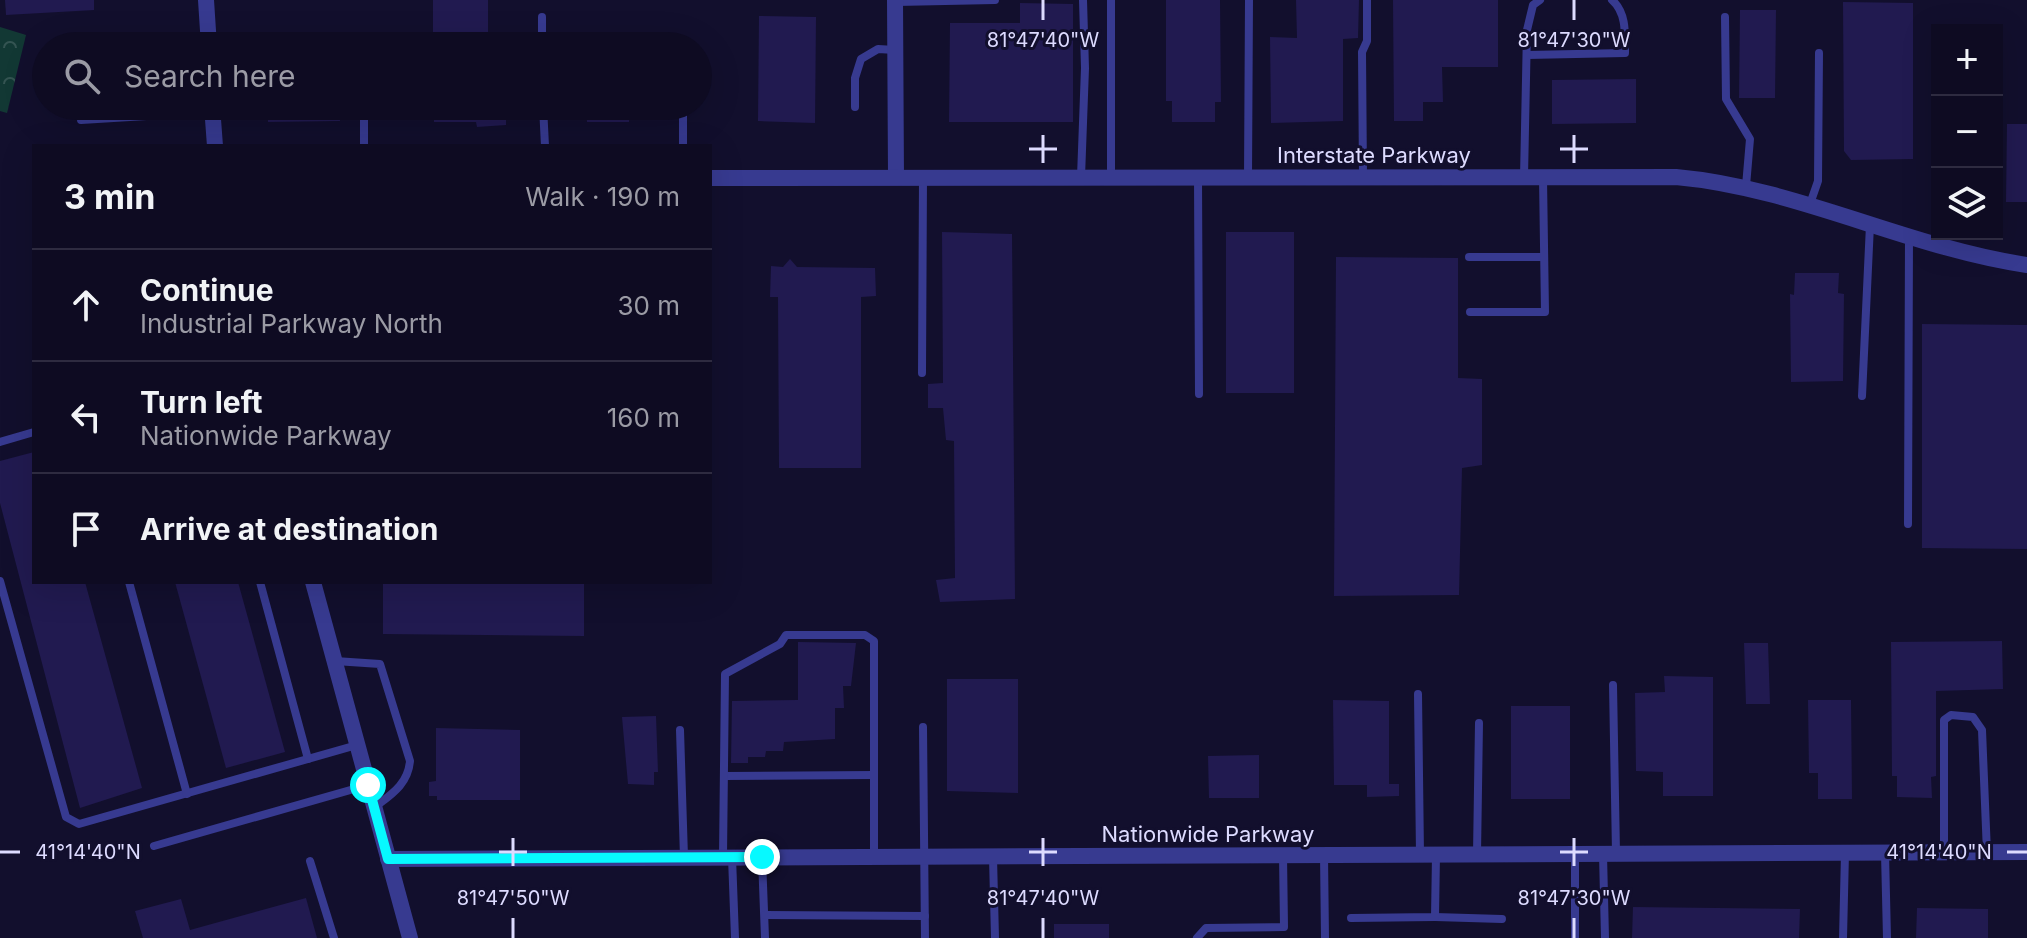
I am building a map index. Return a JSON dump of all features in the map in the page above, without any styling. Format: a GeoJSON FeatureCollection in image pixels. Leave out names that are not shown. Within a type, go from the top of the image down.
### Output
{"type":"FeatureCollection","features":[{"type":"Feature","properties":{"kind":"street"},"geometry":{"type":"LineString","coordinates":[[206,0],[208,32]]}},
{"type":"Feature","properties":{"kind":"street"},"geometry":{"type":"LineString","coordinates":[[895,1],[896,177]]}},
{"type":"Feature","properties":{"kind":"street"},"geometry":{"type":"LineString","coordinates":[[214,120],[215,144]]}},
{"type":"Feature","properties":{"kind":"street","name":"Interstate Parkway"},"geometry":{"type":"LineString","coordinates":[[712,178],[1676,177],[1746,186],[1909,237],[1991,259],[2027,265]]}},
{"type":"Feature","properties":{"kind":"street"},"geometry":{"type":"LineString","coordinates":[[314,584],[410,938]]}},
{"type":"Feature","properties":{"kind":"street","name":"Nationwide Parkway"},"geometry":{"type":"LineString","coordinates":[[388,859],[2027,852]]}},
{"type":"Feature","properties":{"kind":"lane"},"geometry":{"type":"LineString","coordinates":[[895,1],[995,0]]}},
{"type":"Feature","properties":{"kind":"lane"},"geometry":{"type":"LineString","coordinates":[[1081,177],[1085,68],[1083,0]]}},
{"type":"Feature","properties":{"kind":"lane"},"geometry":{"type":"LineString","coordinates":[[1111,0],[1111,178]]}},
{"type":"Feature","properties":{"kind":"lane"},"geometry":{"type":"LineString","coordinates":[[1248,177],[1249,0]]}},
{"type":"Feature","properties":{"kind":"lane"},"geometry":{"type":"LineString","coordinates":[[1363,177],[1362,52],[1367,41],[1367,0]]}},
{"type":"Feature","properties":{"kind":"lane"},"geometry":{"type":"LineString","coordinates":[[1524,177],[1527,30],[1533,5],[1540,0]]}},
{"type":"Feature","properties":{"kind":"lane"},"geometry":{"type":"LineString","coordinates":[[1527,55],[1625,53],[1624,24],[1618,5],[1612,0]]}},
{"type":"Feature","properties":{"kind":"lane"},"geometry":{"type":"LineString","coordinates":[[542,17],[542,32]]}},
{"type":"Feature","properties":{"kind":"lane"},"geometry":{"type":"LineString","coordinates":[[1725,17],[1726,99],[1750,139],[1746,186]]}},
{"type":"Feature","properties":{"kind":"lane"},"geometry":{"type":"LineString","coordinates":[[855,107],[855,78],[861,59],[878,49],[895,50]]}},
{"type":"Feature","properties":{"kind":"lane"},"geometry":{"type":"LineString","coordinates":[[1810,204],[1818,181],[1819,53]]}},
{"type":"Feature","properties":{"kind":"lane"},"geometry":{"type":"LineString","coordinates":[[364,120],[364,144]]}},
{"type":"Feature","properties":{"kind":"lane"},"geometry":{"type":"LineString","coordinates":[[544,120],[545,144]]}},
{"type":"Feature","properties":{"kind":"lane"},"geometry":{"type":"LineString","coordinates":[[683,120],[683,144]]}},
{"type":"Feature","properties":{"kind":"lane"},"geometry":{"type":"LineString","coordinates":[[922,373],[923,177]]}},
{"type":"Feature","properties":{"kind":"lane"},"geometry":{"type":"LineString","coordinates":[[1198,177],[1199,394]]}},
{"type":"Feature","properties":{"kind":"lane"},"geometry":{"type":"LineString","coordinates":[[1470,312],[1545,312],[1543,177]]}},
{"type":"Feature","properties":{"kind":"lane"},"geometry":{"type":"LineString","coordinates":[[1862,396],[1870,224]]}},
{"type":"Feature","properties":{"kind":"lane"},"geometry":{"type":"LineString","coordinates":[[1908,524],[1909,237]]}},
{"type":"Feature","properties":{"kind":"lane"},"geometry":{"type":"LineString","coordinates":[[1469,257],[1544,257]]}},
{"type":"Feature","properties":{"kind":"lane"},"geometry":{"type":"LineString","coordinates":[[0,442],[32,433]]}},
{"type":"Feature","properties":{"kind":"lane"},"geometry":{"type":"LineString","coordinates":[[0,581],[66,817],[79,824],[357,745]]}},
{"type":"Feature","properties":{"kind":"lane"},"geometry":{"type":"LineString","coordinates":[[130,584],[187,794]]}},
{"type":"Feature","properties":{"kind":"lane"},"geometry":{"type":"LineString","coordinates":[[261,584],[308,759]]}},
{"type":"Feature","properties":{"kind":"lane"},"geometry":{"type":"LineString","coordinates":[[735,938],[724,776],[725,674],[780,644],[786,635],[865,635],[874,641],[874,857]]}},
{"type":"Feature","properties":{"kind":"lane"},"geometry":{"type":"LineString","coordinates":[[335,661],[380,664],[410,761],[409,774],[403,783],[374,807]]}},
{"type":"Feature","properties":{"kind":"lane"},"geometry":{"type":"LineString","coordinates":[[1605,938],[1613,685]]}},
{"type":"Feature","properties":{"kind":"lane"},"geometry":{"type":"LineString","coordinates":[[1418,694],[1435,917]]}},
{"type":"Feature","properties":{"kind":"lane"},"geometry":{"type":"LineString","coordinates":[[1944,853],[1944,720],[1951,715],[1973,717],[1982,730],[1987,853]]}},
{"type":"Feature","properties":{"kind":"lane"},"geometry":{"type":"LineString","coordinates":[[1477,855],[1479,723]]}},
{"type":"Feature","properties":{"kind":"lane"},"geometry":{"type":"LineString","coordinates":[[923,727],[925,938]]}},
{"type":"Feature","properties":{"kind":"lane"},"geometry":{"type":"LineString","coordinates":[[680,730],[684,858]]}},
{"type":"Feature","properties":{"kind":"lane"},"geometry":{"type":"LineString","coordinates":[[724,776],[874,775]]}},
{"type":"Feature","properties":{"kind":"lane"},"geometry":{"type":"LineString","coordinates":[[154,846],[368,785]]}},
{"type":"Feature","properties":{"kind":"lane"},"geometry":{"type":"LineString","coordinates":[[1843,938],[1845,853]]}},
{"type":"Feature","properties":{"kind":"lane"},"geometry":{"type":"LineString","coordinates":[[1885,853],[1887,938]]}},
{"type":"Feature","properties":{"kind":"lane"},"geometry":{"type":"LineString","coordinates":[[1575,854],[1575,938]]}},
{"type":"Feature","properties":{"kind":"lane"},"geometry":{"type":"LineString","coordinates":[[1197,938],[1206,928],[1284,927],[1283,855]]}},
{"type":"Feature","properties":{"kind":"lane"},"geometry":{"type":"LineString","coordinates":[[1324,855],[1325,938]]}},
{"type":"Feature","properties":{"kind":"lane"},"geometry":{"type":"LineString","coordinates":[[993,856],[995,938]]}},
{"type":"Feature","properties":{"kind":"lane"},"geometry":{"type":"LineString","coordinates":[[762,857],[765,938]]}},
{"type":"Feature","properties":{"kind":"lane"},"geometry":{"type":"LineString","coordinates":[[310,861],[334,938]]}},
{"type":"Feature","properties":{"kind":"lane"},"geometry":{"type":"LineString","coordinates":[[765,915],[925,916]]}},
{"type":"Feature","properties":{"kind":"lane"},"geometry":{"type":"LineString","coordinates":[[1351,918],[1502,919]]}},
{"type":"Feature","properties":{"kind":"green space"},"geometry":{"type":"Polygon","coordinates":[[[0,27],[26,35],[7,113],[0,111],[0,27]]]}},
{"type":"Feature","properties":{"kind":"building"},"geometry":{"type":"Polygon","coordinates":[[[5,0],[94,0],[94,10],[6,15],[5,0]]]}},
{"type":"Feature","properties":{"kind":"building"},"geometry":{"type":"Polygon","coordinates":[[[433,0],[488,0],[488,32],[433,32],[433,0]]]}},
{"type":"Feature","properties":{"kind":"building"},"geometry":{"type":"Polygon","coordinates":[[[1166,0],[1220,0],[1221,102],[1215,102],[1215,122],[1172,122],[1172,101],[1166,101],[1166,0]]]}},
{"type":"Feature","properties":{"kind":"building"},"geometry":{"type":"Polygon","coordinates":[[[1296,0],[1359,0],[1358,38],[1343,39],[1343,121],[1271,123],[1270,37],[1297,38],[1296,0]]]}},
{"type":"Feature","properties":{"kind":"building"},"geometry":{"type":"Polygon","coordinates":[[[1393,0],[1498,0],[1498,67],[1442,67],[1443,102],[1423,102],[1423,121],[1394,121],[1393,0]]]}},
{"type":"Feature","properties":{"kind":"building"},"geometry":{"type":"Polygon","coordinates":[[[1843,2],[1913,3],[1913,159],[1851,160],[1844,151],[1843,2]]]}},
{"type":"Feature","properties":{"kind":"building"},"geometry":{"type":"Polygon","coordinates":[[[1020,3],[1073,4],[1073,122],[949,122],[950,23],[1020,23],[1020,3]]]}},
{"type":"Feature","properties":{"kind":"building"},"geometry":{"type":"Polygon","coordinates":[[[1740,10],[1776,10],[1775,98],[1739,98],[1740,10]]]}},
{"type":"Feature","properties":{"kind":"building"},"geometry":{"type":"Polygon","coordinates":[[[759,16],[816,17],[815,123],[758,121],[759,16]]]}},
{"type":"Feature","properties":{"kind":"building"},"geometry":{"type":"Polygon","coordinates":[[[1636,79],[1636,123],[1552,124],[1552,80],[1636,79]]]}},
{"type":"Feature","properties":{"kind":"building"},"geometry":{"type":"Polygon","coordinates":[[[268,120],[340,121],[268,122],[268,120]]]}},
{"type":"Feature","properties":{"kind":"building"},"geometry":{"type":"Polygon","coordinates":[[[506,120],[506,125],[477,127],[476,122],[434,122],[506,120]]]}},
{"type":"Feature","properties":{"kind":"building"},"geometry":{"type":"Polygon","coordinates":[[[587,120],[629,120],[629,122],[587,120]]]}},
{"type":"Feature","properties":{"kind":"building"},"geometry":{"type":"Polygon","coordinates":[[[2007,124],[2027,124],[2027,202],[2006,202],[2007,124]]]}},
{"type":"Feature","properties":{"kind":"building"},"geometry":{"type":"Polygon","coordinates":[[[942,232],[1012,234],[1015,599],[940,602],[936,580],[955,578],[954,441],[946,440],[943,408],[928,408],[928,384],[943,383],[942,232]]]}},
{"type":"Feature","properties":{"kind":"building"},"geometry":{"type":"Polygon","coordinates":[[[1226,232],[1294,232],[1294,393],[1226,393],[1226,232]]]}},
{"type":"Feature","properties":{"kind":"building"},"geometry":{"type":"Polygon","coordinates":[[[1336,257],[1458,258],[1458,378],[1482,379],[1482,465],[1462,468],[1459,595],[1334,596],[1336,257]]]}},
{"type":"Feature","properties":{"kind":"building"},"geometry":{"type":"Polygon","coordinates":[[[790,259],[797,267],[875,268],[876,296],[861,297],[861,468],[779,468],[778,297],[770,297],[771,266],[783,267],[790,259]]]}},
{"type":"Feature","properties":{"kind":"building"},"geometry":{"type":"Polygon","coordinates":[[[1795,273],[1839,273],[1838,293],[1844,294],[1843,381],[1791,382],[1790,294],[1794,295],[1795,273]]]}},
{"type":"Feature","properties":{"kind":"building"},"geometry":{"type":"Polygon","coordinates":[[[1922,324],[2027,325],[2027,549],[1922,548],[1922,324]]]}},
{"type":"Feature","properties":{"kind":"building"},"geometry":{"type":"Polygon","coordinates":[[[32,453],[32,584],[86,584],[142,788],[80,808],[0,503],[0,461],[32,453]]]}},
{"type":"Feature","properties":{"kind":"building"},"geometry":{"type":"Polygon","coordinates":[[[176,584],[239,584],[285,752],[226,768],[176,584]]]}},
{"type":"Feature","properties":{"kind":"building"},"geometry":{"type":"Polygon","coordinates":[[[383,584],[584,584],[584,636],[383,634],[383,584]]]}},
{"type":"Feature","properties":{"kind":"building"},"geometry":{"type":"Polygon","coordinates":[[[2002,641],[2003,689],[1936,691],[1936,776],[1931,777],[1932,798],[1897,797],[1897,776],[1892,776],[1891,642],[2002,641]]]}},
{"type":"Feature","properties":{"kind":"building"},"geometry":{"type":"Polygon","coordinates":[[[798,642],[856,643],[851,686],[843,686],[844,708],[835,708],[835,739],[784,742],[783,751],[766,751],[765,757],[748,757],[748,763],[731,763],[732,701],[798,700],[798,642]]]}},
{"type":"Feature","properties":{"kind":"building"},"geometry":{"type":"Polygon","coordinates":[[[1744,643],[1768,643],[1770,704],[1746,704],[1744,643]]]}},
{"type":"Feature","properties":{"kind":"building"},"geometry":{"type":"Polygon","coordinates":[[[1664,676],[1713,677],[1713,796],[1663,796],[1663,772],[1636,771],[1635,693],[1665,692],[1664,676]]]}},
{"type":"Feature","properties":{"kind":"building"},"geometry":{"type":"Polygon","coordinates":[[[947,679],[1018,679],[1018,793],[947,791],[947,679]]]}},
{"type":"Feature","properties":{"kind":"building"},"geometry":{"type":"Polygon","coordinates":[[[1333,700],[1389,701],[1389,784],[1399,784],[1399,796],[1367,797],[1367,785],[1334,785],[1333,700]]]}},
{"type":"Feature","properties":{"kind":"building"},"geometry":{"type":"Polygon","coordinates":[[[1808,700],[1851,700],[1852,799],[1818,799],[1818,773],[1809,773],[1808,700]]]}},
{"type":"Feature","properties":{"kind":"building"},"geometry":{"type":"Polygon","coordinates":[[[1511,706],[1570,706],[1570,799],[1511,799],[1511,706]]]}},
{"type":"Feature","properties":{"kind":"building"},"geometry":{"type":"Polygon","coordinates":[[[656,716],[658,772],[654,772],[654,785],[628,784],[622,717],[656,716]]]}},
{"type":"Feature","properties":{"kind":"building"},"geometry":{"type":"Polygon","coordinates":[[[436,728],[520,730],[520,800],[437,800],[437,796],[429,796],[429,782],[436,781],[436,728]]]}},
{"type":"Feature","properties":{"kind":"building"},"geometry":{"type":"Polygon","coordinates":[[[1259,755],[1259,798],[1209,798],[1208,756],[1259,755]]]}},
{"type":"Feature","properties":{"kind":"building"},"geometry":{"type":"Polygon","coordinates":[[[306,898],[317,938],[143,938],[135,911],[181,899],[190,930],[306,898]]]}},
{"type":"Feature","properties":{"kind":"building"},"geometry":{"type":"Polygon","coordinates":[[[1633,907],[1800,909],[1799,938],[1632,938],[1633,907]]]}},
{"type":"Feature","properties":{"kind":"building"},"geometry":{"type":"Polygon","coordinates":[[[1917,908],[1988,909],[1988,938],[1916,938],[1917,908]]]}},
{"type":"Feature","properties":{"kind":"building"},"geometry":{"type":"Polygon","coordinates":[[[1054,924],[1109,924],[1109,938],[1054,938],[1054,924]]]}},
{"type":"Feature","properties":{"kind":"route"},"geometry":{"type":"LineString","coordinates":[[368,785],[388,859],[762,857]]}}]}
